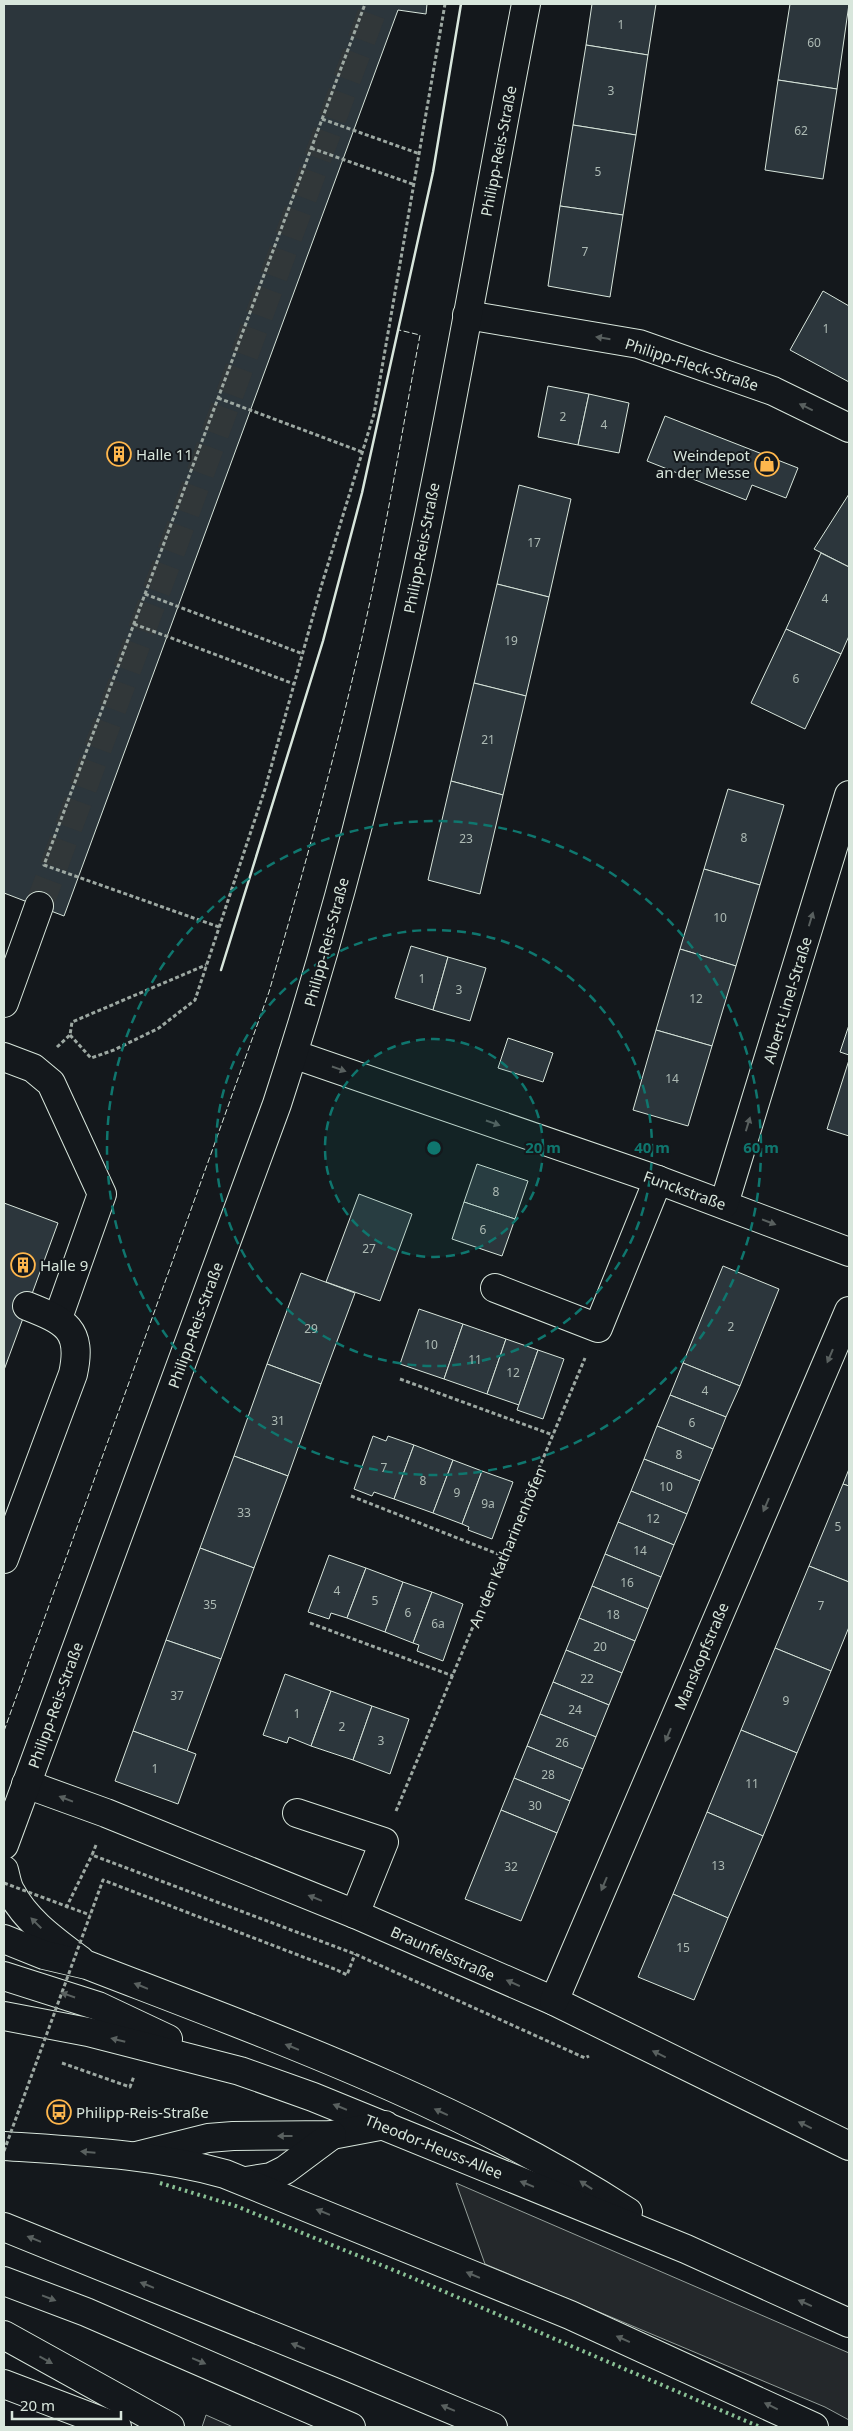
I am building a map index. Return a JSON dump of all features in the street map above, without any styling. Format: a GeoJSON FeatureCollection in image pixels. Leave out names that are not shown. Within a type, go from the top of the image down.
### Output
{"type":"FeatureCollection","features":[{"type":"Feature","properties":{"kind":"main road","name":"Philipp-Reis-Straße"},"geometry":{"type":"LineString","coordinates":[[4,1846],[273,1113],[308,1008],[364,801],[391,692],[467,315],[526,4]]}},
{"type":"Feature","properties":{"kind":"main road","name":"Philipp-Fleck-Straße"},"geometry":{"type":"LineString","coordinates":[[467,315],[639,344],[774,391],[849,428]]}},
{"type":"Feature","properties":{"kind":"main road","name":"Albert-Linel-Straße"},"geometry":{"type":"LineString","coordinates":[[724,1204],[849,795]]}},
{"type":"Feature","properties":{"kind":"main road"},"geometry":{"type":"LineString","coordinates":[[4,1003],[39,906]]}},
{"type":"Feature","properties":{"kind":"main road","name":"Funckstraße"},"geometry":{"type":"LineString","coordinates":[[293,1054],[658,1180],[849,1252]]}},
{"type":"Feature","properties":{"kind":"main road"},"geometry":{"type":"LineString","coordinates":[[4,1057],[33,1068],[52,1083],[102,1194],[58,1318]]}},
{"type":"Feature","properties":{"kind":"main road"},"geometry":{"type":"LineString","coordinates":[[495,1288],[598,1328],[658,1180]]}},
{"type":"Feature","properties":{"kind":"main road"},"geometry":{"type":"LineString","coordinates":[[4,1560],[73,1374],[78,1352],[72,1333],[58,1318],[28,1306]]}},
{"type":"Feature","properties":{"kind":"main road","name":"Manskopfstraße"},"geometry":{"type":"LineString","coordinates":[[554,2001],[849,1311]]}},
{"type":"Feature","properties":{"kind":"main road","name":"Braunfelsstraße"},"geometry":{"type":"LineString","coordinates":[[26,1784],[106,1813],[355,1914],[554,2001],[849,2146]]}},
{"type":"Feature","properties":{"kind":"main road"},"geometry":{"type":"LineString","coordinates":[[297,1813],[384,1842],[355,1914]]}},
{"type":"Feature","properties":{"kind":"main road"},"geometry":{"type":"LineString","coordinates":[[4,1870],[11,1892],[25,1912],[52,1939],[87,1965]]}},
{"type":"Feature","properties":{"kind":"main road"},"geometry":{"type":"LineString","coordinates":[[4,1938],[44,1955],[87,1965],[367,2077],[503,2141],[576,2178],[686,2249]]}},
{"type":"Feature","properties":{"kind":"main road"},"geometry":{"type":"LineString","coordinates":[[4,1976],[98,2006],[240,2071]]}},
{"type":"Feature","properties":{"kind":"main road","name":"Theodor-Heuss-Allee"},"geometry":{"type":"LineString","coordinates":[[4,2016],[88,2032],[240,2071],[385,2125],[686,2249],[849,2323]]}},
{"type":"Feature","properties":{"kind":"main road"},"geometry":{"type":"LineString","coordinates":[[136,2156],[208,2138],[332,2135],[385,2125]]}},
{"type":"Feature","properties":{"kind":"main road"},"geometry":{"type":"LineString","coordinates":[[246,2182],[271,2177],[285,2170],[332,2135]]}},
{"type":"Feature","properties":{"kind":"main road"},"geometry":{"type":"LineString","coordinates":[[4,2146],[136,2156],[188,2164],[246,2182],[570,2315],[814,2427]]}},
{"type":"Feature","properties":{"kind":"main road"},"geometry":{"type":"LineString","coordinates":[[4,2227],[336,2361],[493,2427]]}},
{"type":"Feature","properties":{"kind":"main road"},"geometry":{"type":"LineString","coordinates":[[4,2281],[86,2312],[351,2427]]}},
{"type":"Feature","properties":{"kind":"main road"},"geometry":{"type":"LineString","coordinates":[[4,2336],[170,2427]]}},
{"type":"Feature","properties":{"kind":"main road"},"geometry":{"type":"LineString","coordinates":[[4,2384],[117,2427]]}},
{"type":"Feature","properties":{"kind":"path"},"geometry":{"type":"LineString","coordinates":[[220,927],[44,865],[365,4]]}},
{"type":"Feature","properties":{"kind":"path"},"geometry":{"type":"LineString","coordinates":[[70,1035],[91,1058],[114,1050],[159,1028],[195,1000],[265,789],[302,654],[374,414],[445,4]]}},
{"type":"Feature","properties":{"kind":"path"},"geometry":{"type":"LineString","coordinates":[[322,119],[420,154]]}},
{"type":"Feature","properties":{"kind":"path"},"geometry":{"type":"LineString","coordinates":[[311,148],[415,185]]}},
{"type":"Feature","properties":{"kind":"path"},"geometry":{"type":"LineString","coordinates":[[218,398],[362,452]]}},
{"type":"Feature","properties":{"kind":"path"},"geometry":{"type":"LineString","coordinates":[[145,594],[302,654]]}},
{"type":"Feature","properties":{"kind":"path"},"geometry":{"type":"LineString","coordinates":[[134,624],[294,684]]}},
{"type":"Feature","properties":{"kind":"path"},"geometry":{"type":"LineString","coordinates":[[72,1022],[207,965]]}},
{"type":"Feature","properties":{"kind":"path","name":"An den Katharinenhöfen"},"geometry":{"type":"LineString","coordinates":[[384,1842],[598,1328]]}},
{"type":"Feature","properties":{"kind":"path"},"geometry":{"type":"LineString","coordinates":[[400,1379],[553,1435]]}},
{"type":"Feature","properties":{"kind":"path"},"geometry":{"type":"LineString","coordinates":[[351,1496],[503,1556]]}},
{"type":"Feature","properties":{"kind":"path"},"geometry":{"type":"LineString","coordinates":[[310,1623],[453,1676]]}},
{"type":"Feature","properties":{"kind":"path"},"geometry":{"type":"LineString","coordinates":[[106,1813],[92,1855],[355,1954],[585,2058],[622,2036]]}},
{"type":"Feature","properties":{"kind":"path"},"geometry":{"type":"LineString","coordinates":[[4,2150],[103,1880],[347,1974],[355,1954]]}},
{"type":"Feature","properties":{"kind":"path"},"geometry":{"type":"LineString","coordinates":[[4,1882],[90,1915]]}},
{"type":"Feature","properties":{"kind":"path"},"geometry":{"type":"LineString","coordinates":[[58,2062],[124,2085]]}},
{"type":"Feature","properties":{"kind":"shaded area"},"geometry":{"type":"Polygon","coordinates":[[[456,2183],[849,2353],[849,2420],[825,2407],[485,2264],[456,2183]]]}},
{"type":"Feature","properties":{"kind":"shaded area"},"geometry":{"type":"Polygon","coordinates":[[[206,2415],[233,2427],[202,2427],[206,2415]]]}},
{"type":"Feature","properties":{"kind":"building","name":"Halle 11"},"geometry":{"type":"Polygon","coordinates":[[[4,4],[427,4],[426,14],[398,10],[64,916],[4,893],[4,4]]]}},
{"type":"Feature","properties":{"kind":"building"},"geometry":{"type":"Polygon","coordinates":[[[592,4],[656,4],[648,55],[586,45],[592,4]]]}},
{"type":"Feature","properties":{"kind":"building"},"geometry":{"type":"Polygon","coordinates":[[[790,4],[849,4],[837,89],[778,80],[790,4]]]}},
{"type":"Feature","properties":{"kind":"building"},"geometry":{"type":"Polygon","coordinates":[[[586,45],[648,55],[636,135],[573,125],[586,45]]]}},
{"type":"Feature","properties":{"kind":"building"},"geometry":{"type":"Polygon","coordinates":[[[778,80],[837,89],[823,179],[765,170],[778,80]]]}},
{"type":"Feature","properties":{"kind":"building"},"geometry":{"type":"Polygon","coordinates":[[[573,125],[636,135],[623,215],[560,206],[573,125]]]}},
{"type":"Feature","properties":{"kind":"building"},"geometry":{"type":"Polygon","coordinates":[[[560,206],[623,215],[610,297],[548,286],[560,206]]]}},
{"type":"Feature","properties":{"kind":"building"},"geometry":{"type":"Polygon","coordinates":[[[823,291],[849,306],[849,382],[790,350],[823,291]]]}},
{"type":"Feature","properties":{"kind":"building"},"geometry":{"type":"Polygon","coordinates":[[[548,386],[589,394],[578,445],[538,437],[548,386]]]}},
{"type":"Feature","properties":{"kind":"building"},"geometry":{"type":"Polygon","coordinates":[[[589,394],[629,403],[619,453],[578,445],[589,394]]]}},
{"type":"Feature","properties":{"kind":"building"},"geometry":{"type":"Polygon","coordinates":[[[665,416],[798,468],[786,498],[752,485],[746,500],[647,461],[665,416]]]}},
{"type":"Feature","properties":{"kind":"building"},"geometry":{"type":"Polygon","coordinates":[[[519,485],[571,499],[549,597],[497,584],[519,485]]]}},
{"type":"Feature","properties":{"kind":"building"},"geometry":{"type":"Polygon","coordinates":[[[849,494],[849,567],[814,549],[849,494]]]}},
{"type":"Feature","properties":{"kind":"building"},"geometry":{"type":"Polygon","coordinates":[[[821,553],[849,567],[849,636],[841,654],[786,629],[821,553]]]}},
{"type":"Feature","properties":{"kind":"building"},"geometry":{"type":"Polygon","coordinates":[[[497,584],[549,597],[526,696],[474,683],[497,584]]]}},
{"type":"Feature","properties":{"kind":"building"},"geometry":{"type":"Polygon","coordinates":[[[786,629],[841,654],[805,729],[751,703],[786,629]]]}},
{"type":"Feature","properties":{"kind":"building"},"geometry":{"type":"Polygon","coordinates":[[[474,683],[526,696],[503,795],[451,781],[474,683]]]}},
{"type":"Feature","properties":{"kind":"building"},"geometry":{"type":"Polygon","coordinates":[[[451,781],[503,795],[480,894],[428,880],[451,781]]]}},
{"type":"Feature","properties":{"kind":"building"},"geometry":{"type":"Polygon","coordinates":[[[728,789],[784,805],[760,885],[704,869],[728,789]]]}},
{"type":"Feature","properties":{"kind":"building"},"geometry":{"type":"Polygon","coordinates":[[[704,869],[760,885],[736,966],[680,949],[704,869]]]}},
{"type":"Feature","properties":{"kind":"building"},"geometry":{"type":"Polygon","coordinates":[[[411,946],[448,957],[433,1010],[395,998],[411,946]]]}},
{"type":"Feature","properties":{"kind":"building"},"geometry":{"type":"Polygon","coordinates":[[[680,949],[736,966],[712,1046],[656,1030],[680,949]]]}},
{"type":"Feature","properties":{"kind":"building"},"geometry":{"type":"Polygon","coordinates":[[[448,957],[486,968],[470,1021],[433,1010],[448,957]]]}},
{"type":"Feature","properties":{"kind":"building"},"geometry":{"type":"Polygon","coordinates":[[[849,1025],[849,1055],[840,1052],[849,1025]]]}},
{"type":"Feature","properties":{"kind":"building"},"geometry":{"type":"Polygon","coordinates":[[[656,1030],[712,1046],[688,1126],[633,1110],[656,1030]]]}},
{"type":"Feature","properties":{"kind":"building"},"geometry":{"type":"Polygon","coordinates":[[[508,1038],[553,1053],[543,1082],[498,1068],[508,1038]]]}},
{"type":"Feature","properties":{"kind":"building"},"geometry":{"type":"Polygon","coordinates":[[[849,1060],[849,1136],[827,1129],[849,1060]]]}},
{"type":"Feature","properties":{"kind":"building"},"geometry":{"type":"Polygon","coordinates":[[[477,1164],[528,1181],[515,1219],[464,1202],[477,1164]]]}},
{"type":"Feature","properties":{"kind":"building"},"geometry":{"type":"Polygon","coordinates":[[[359,1194],[412,1214],[380,1301],[326,1282],[359,1194]]]}},
{"type":"Feature","properties":{"kind":"building"},"geometry":{"type":"Polygon","coordinates":[[[464,1202],[515,1219],[502,1256],[452,1239],[464,1202]]]}},
{"type":"Feature","properties":{"kind":"building","name":"Halle 9"},"geometry":{"type":"Polygon","coordinates":[[[4,1203],[58,1223],[4,1370],[4,1203]]]}},
{"type":"Feature","properties":{"kind":"building"},"geometry":{"type":"Polygon","coordinates":[[[723,1266],[779,1289],[740,1386],[683,1363],[723,1266]]]}},
{"type":"Feature","properties":{"kind":"building"},"geometry":{"type":"Polygon","coordinates":[[[301,1273],[355,1293],[321,1384],[267,1364],[301,1273]]]}},
{"type":"Feature","properties":{"kind":"building"},"geometry":{"type":"Polygon","coordinates":[[[419,1309],[463,1324],[444,1379],[400,1364],[419,1309]]]}},
{"type":"Feature","properties":{"kind":"building"},"geometry":{"type":"Polygon","coordinates":[[[463,1324],[506,1339],[487,1394],[444,1379],[463,1324]]]}},
{"type":"Feature","properties":{"kind":"building"},"geometry":{"type":"Polygon","coordinates":[[[506,1339],[538,1350],[519,1405],[487,1394],[506,1339]]]}},
{"type":"Feature","properties":{"kind":"building"},"geometry":{"type":"Polygon","coordinates":[[[538,1350],[564,1359],[543,1419],[517,1410],[538,1350]]]}},
{"type":"Feature","properties":{"kind":"building"},"geometry":{"type":"Polygon","coordinates":[[[683,1363],[740,1386],[726,1417],[670,1395],[683,1363]]]}},
{"type":"Feature","properties":{"kind":"building"},"geometry":{"type":"Polygon","coordinates":[[[267,1364],[321,1384],[288,1476],[234,1456],[267,1364]]]}},
{"type":"Feature","properties":{"kind":"building"},"geometry":{"type":"Polygon","coordinates":[[[670,1395],[726,1417],[713,1449],[657,1426],[670,1395]]]}},
{"type":"Feature","properties":{"kind":"building"},"geometry":{"type":"Polygon","coordinates":[[[657,1426],[713,1449],[700,1481],[644,1459],[657,1426]]]}},
{"type":"Feature","properties":{"kind":"building"},"geometry":{"type":"Polygon","coordinates":[[[373,1436],[386,1441],[388,1436],[414,1445],[394,1499],[374,1492],[372,1496],[354,1489],[373,1436]]]}},
{"type":"Feature","properties":{"kind":"building"},"geometry":{"type":"Polygon","coordinates":[[[414,1445],[453,1460],[433,1513],[394,1499],[414,1445]]]}},
{"type":"Feature","properties":{"kind":"building"},"geometry":{"type":"Polygon","coordinates":[[[234,1456],[288,1476],[254,1568],[200,1548],[234,1456]]]}},
{"type":"Feature","properties":{"kind":"building"},"geometry":{"type":"Polygon","coordinates":[[[644,1459],[700,1481],[687,1514],[631,1491],[644,1459]]]}},
{"type":"Feature","properties":{"kind":"building"},"geometry":{"type":"Polygon","coordinates":[[[453,1460],[482,1471],[462,1524],[433,1513],[453,1460]]]}},
{"type":"Feature","properties":{"kind":"building"},"geometry":{"type":"Polygon","coordinates":[[[849,1469],[849,1486],[843,1484],[849,1469]]]}},
{"type":"Feature","properties":{"kind":"building"},"geometry":{"type":"Polygon","coordinates":[[[482,1471],[513,1482],[492,1539],[468,1530],[469,1527],[462,1524],[482,1471]]]}},
{"type":"Feature","properties":{"kind":"building"},"geometry":{"type":"Polygon","coordinates":[[[843,1484],[849,1486],[849,1582],[809,1566],[843,1484]]]}},
{"type":"Feature","properties":{"kind":"building"},"geometry":{"type":"Polygon","coordinates":[[[631,1491],[687,1514],[674,1545],[618,1522],[631,1491]]]}},
{"type":"Feature","properties":{"kind":"building"},"geometry":{"type":"Polygon","coordinates":[[[618,1522],[674,1545],[661,1577],[605,1554],[618,1522]]]}},
{"type":"Feature","properties":{"kind":"building"},"geometry":{"type":"Polygon","coordinates":[[[200,1548],[254,1568],[221,1659],[166,1640],[200,1548]]]}},
{"type":"Feature","properties":{"kind":"building"},"geometry":{"type":"Polygon","coordinates":[[[605,1554],[661,1577],[648,1609],[592,1586],[605,1554]]]}},
{"type":"Feature","properties":{"kind":"building"},"geometry":{"type":"Polygon","coordinates":[[[329,1555],[366,1568],[347,1618],[331,1613],[329,1619],[308,1612],[329,1555]]]}},
{"type":"Feature","properties":{"kind":"building"},"geometry":{"type":"Polygon","coordinates":[[[809,1566],[849,1582],[849,1627],[831,1671],[775,1648],[809,1566]]]}},
{"type":"Feature","properties":{"kind":"building"},"geometry":{"type":"Polygon","coordinates":[[[366,1568],[403,1582],[385,1632],[347,1618],[366,1568]]]}},
{"type":"Feature","properties":{"kind":"building"},"geometry":{"type":"Polygon","coordinates":[[[403,1582],[432,1592],[413,1643],[385,1632],[403,1582]]]}},
{"type":"Feature","properties":{"kind":"building"},"geometry":{"type":"Polygon","coordinates":[[[592,1586],[648,1609],[635,1641],[579,1618],[592,1586]]]}},
{"type":"Feature","properties":{"kind":"building"},"geometry":{"type":"Polygon","coordinates":[[[432,1592],[463,1604],[443,1661],[417,1651],[419,1645],[413,1643],[432,1592]]]}},
{"type":"Feature","properties":{"kind":"building"},"geometry":{"type":"Polygon","coordinates":[[[579,1618],[635,1641],[622,1673],[566,1650],[579,1618]]]}},
{"type":"Feature","properties":{"kind":"building"},"geometry":{"type":"Polygon","coordinates":[[[166,1640],[221,1659],[187,1751],[133,1731],[166,1640]]]}},
{"type":"Feature","properties":{"kind":"building"},"geometry":{"type":"Polygon","coordinates":[[[775,1648],[831,1671],[797,1753],[741,1730],[775,1648]]]}},
{"type":"Feature","properties":{"kind":"building"},"geometry":{"type":"Polygon","coordinates":[[[566,1650],[622,1673],[609,1705],[553,1682],[566,1650]]]}},
{"type":"Feature","properties":{"kind":"building"},"geometry":{"type":"Polygon","coordinates":[[[285,1674],[331,1691],[311,1746],[289,1737],[287,1743],[263,1735],[285,1674]]]}},
{"type":"Feature","properties":{"kind":"building"},"geometry":{"type":"Polygon","coordinates":[[[553,1682],[609,1705],[596,1737],[540,1714],[553,1682]]]}},
{"type":"Feature","properties":{"kind":"building"},"geometry":{"type":"Polygon","coordinates":[[[331,1691],[372,1706],[353,1760],[311,1746],[331,1691]]]}},
{"type":"Feature","properties":{"kind":"building"},"geometry":{"type":"Polygon","coordinates":[[[372,1706],[409,1719],[390,1774],[353,1760],[372,1706]]]}},
{"type":"Feature","properties":{"kind":"building"},"geometry":{"type":"Polygon","coordinates":[[[540,1714],[596,1737],[583,1769],[527,1746],[540,1714]]]}},
{"type":"Feature","properties":{"kind":"building"},"geometry":{"type":"Polygon","coordinates":[[[741,1730],[797,1753],[763,1836],[707,1812],[741,1730]]]}},
{"type":"Feature","properties":{"kind":"building"},"geometry":{"type":"Polygon","coordinates":[[[133,1731],[196,1754],[178,1804],[115,1781],[133,1731]]]}},
{"type":"Feature","properties":{"kind":"building"},"geometry":{"type":"Polygon","coordinates":[[[527,1746],[583,1769],[570,1801],[514,1778],[527,1746]]]}},
{"type":"Feature","properties":{"kind":"building"},"geometry":{"type":"Polygon","coordinates":[[[514,1778],[570,1801],[557,1833],[501,1810],[514,1778]]]}},
{"type":"Feature","properties":{"kind":"building"},"geometry":{"type":"Polygon","coordinates":[[[501,1810],[557,1833],[521,1921],[465,1899],[501,1810]]]}},
{"type":"Feature","properties":{"kind":"building"},"geometry":{"type":"Polygon","coordinates":[[[707,1812],[763,1836],[728,1918],[673,1894],[707,1812]]]}},
{"type":"Feature","properties":{"kind":"building"},"geometry":{"type":"Polygon","coordinates":[[[673,1894],[728,1918],[694,2000],[638,1977],[673,1894]]]}},
{"type":"Feature","properties":{"kind":"tunnel"},"geometry":{"type":"LineString","coordinates":[[39,906],[375,4]]}},
{"type":"Feature","properties":{"kind":"hedge"},"geometry":{"type":"LineString","coordinates":[[160,2183],[236,2206],[408,2276],[760,2427]]}},
{"type":"Feature","properties":{"kind":"fence"},"geometry":{"type":"LineString","coordinates":[[4,1731],[269,992],[281,950],[338,740],[367,615],[383,535],[420,335],[399,330]]}},
{"type":"Feature","properties":{"kind":"wall"},"geometry":{"type":"LineString","coordinates":[[221,970],[323,641],[362,493],[433,172],[461,4]]}},
{"type":"Feature","properties":{"kind":"place","name":"Halle 11"},"geometry":{"type":"Point","coordinates":[119,454]}},
{"type":"Feature","properties":{"kind":"place","name":"Weindepot an der Messe"},"geometry":{"type":"Point","coordinates":[767,464]}},
{"type":"Feature","properties":{"kind":"place","name":"Halle 9"},"geometry":{"type":"Point","coordinates":[23,1265]}},
{"type":"Feature","properties":{"kind":"place","name":"Philipp-Reis-Straße"},"geometry":{"type":"Point","coordinates":[59,2112]}}]}
